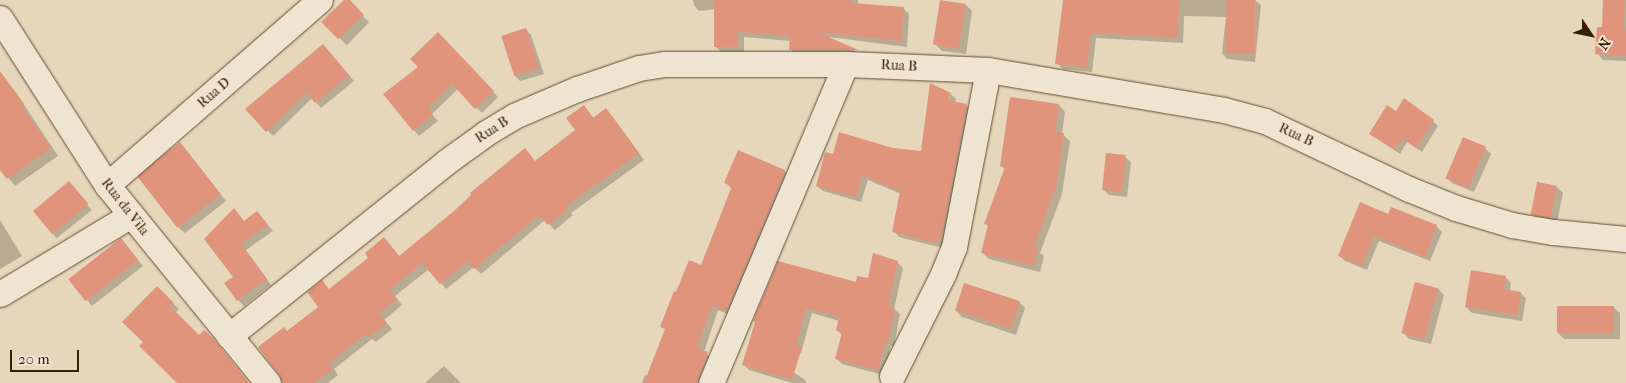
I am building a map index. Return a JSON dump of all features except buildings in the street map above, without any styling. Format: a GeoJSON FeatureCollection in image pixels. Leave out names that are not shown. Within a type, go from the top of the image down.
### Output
{"type":"FeatureCollection","features":[{"type":"Feature","properties":{"kind":"street","name":"Rua D"},"geometry":{"type":"LineString","coordinates":[[107,185],[320,0]]}},
{"type":"Feature","properties":{"kind":"street","name":"Rua da Vila"},"geometry":{"type":"LineString","coordinates":[[0,18],[107,185],[268,383]]}},
{"type":"Feature","properties":{"kind":"street","name":"Rua B"},"geometry":{"type":"LineString","coordinates":[[229,336],[446,162],[514,116],[578,89],[639,68],[666,64],[846,64],[988,70],[1224,110],[1265,121],[1409,189],[1456,208],[1512,225],[1553,232],[1626,239]]}},
{"type":"Feature","properties":{"kind":"street"},"geometry":{"type":"LineString","coordinates":[[712,383],[846,64]]}},
{"type":"Feature","properties":{"kind":"street"},"geometry":{"type":"LineString","coordinates":[[892,376],[954,247],[988,70]]}},
{"type":"Feature","properties":{"kind":"street"},"geometry":{"type":"LineString","coordinates":[[0,294],[131,215]]}}]}
